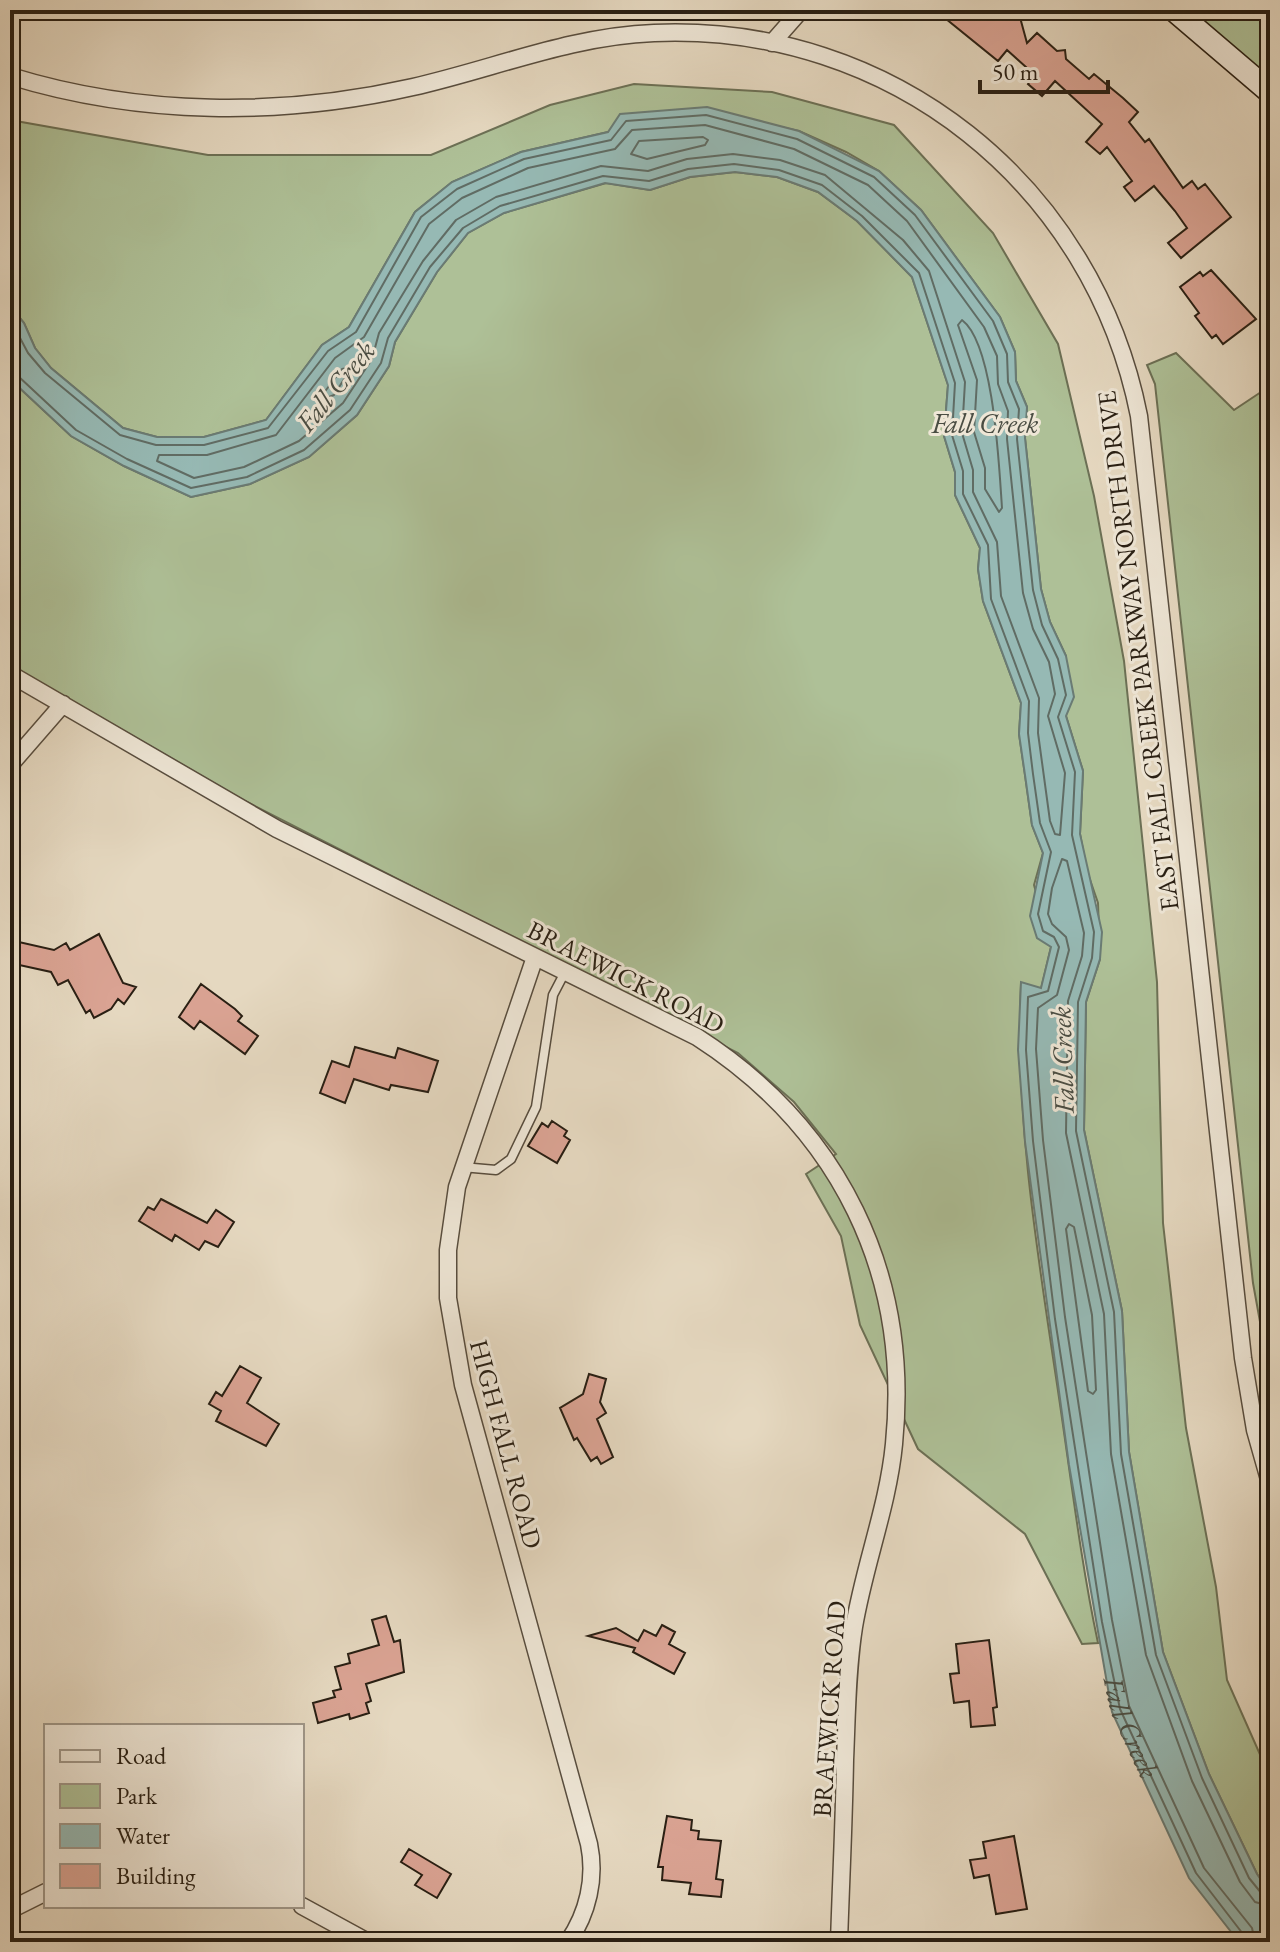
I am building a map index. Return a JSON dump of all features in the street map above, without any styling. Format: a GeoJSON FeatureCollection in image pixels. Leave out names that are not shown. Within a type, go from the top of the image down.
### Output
{"type":"FeatureCollection","features":[{"type":"Feature","properties":{"kind":"main road"},"geometry":{"type":"LineString","coordinates":[[1174,10],[1270,92]]}},
{"type":"Feature","properties":{"kind":"street"},"geometry":{"type":"LineString","coordinates":[[772,43],[801,10]]}},
{"type":"Feature","properties":{"kind":"street","name":"EAST FALL CREEK PARKWAY NORTH DRIVE"},"geometry":{"type":"LineString","coordinates":[[10,76],[118,100],[169,106],[257,108],[383,94],[618,36],[695,33],[772,43],[845,63],[885,81],[932,107],[985,147],[1028,188],[1056,223],[1100,298],[1122,351],[1137,405],[1243,1358],[1255,1430],[1270,1483]]}},
{"type":"Feature","properties":{"kind":"street","name":"BRAEWICK ROAD"},"geometry":{"type":"LineString","coordinates":[[10,674],[277,829],[697,1037],[767,1089],[800,1124],[829,1162],[860,1217],[877,1262],[893,1332],[896,1421],[889,1478],[854,1629],[839,1942]]}},
{"type":"Feature","properties":{"kind":"street"},"geometry":{"type":"LineString","coordinates":[[10,765],[63,704]]}},
{"type":"Feature","properties":{"kind":"street","name":"HIGH FALL ROAD"},"geometry":{"type":"LineString","coordinates":[[535,957],[462,1167],[454,1202],[447,1266],[450,1314],[459,1370],[591,1851],[588,1899],[568,1942]]}},
{"type":"Feature","properties":{"kind":"street"},"geometry":{"type":"LineString","coordinates":[[10,1910],[44,1893]]}},
{"type":"Feature","properties":{"kind":"street"},"geometry":{"type":"LineString","coordinates":[[304,1907],[368,1942]]}},
{"type":"Feature","properties":{"kind":"lane"},"geometry":{"type":"LineString","coordinates":[[462,1167],[496,1170],[511,1159],[536,1107],[553,995],[565,972]]}},
{"type":"Feature","properties":{"kind":"green space"},"geometry":{"type":"Polygon","coordinates":[[[1191,10],[1270,10],[1270,80],[1191,10]]]}},
{"type":"Feature","properties":{"kind":"green space"},"geometry":{"type":"Polygon","coordinates":[[[634,84],[772,92],[894,125],[993,233],[1058,344],[1094,496],[1124,661],[1157,982],[1163,1223],[1186,1428],[1216,1587],[1227,1680],[1270,1777],[1270,1893],[1257,1874],[1209,1774],[1163,1652],[1129,1452],[1122,1311],[1084,1130],[1086,1002],[1100,959],[1098,903],[1087,871],[1080,834],[1083,771],[1066,716],[1066,656],[1050,622],[1041,589],[1025,438],[1027,407],[1016,381],[1015,352],[1000,317],[921,210],[879,171],[846,152],[799,131],[757,122],[608,132],[521,152],[452,182],[415,212],[349,327],[322,345],[266,420],[204,437],[157,437],[123,428],[51,368],[10,306],[10,120],[208,155],[431,155],[550,105],[634,84]]]}},
{"type":"Feature","properties":{"kind":"green space"},"geometry":{"type":"Polygon","coordinates":[[[735,172],[777,177],[818,192],[857,221],[912,277],[948,385],[944,436],[955,472],[955,495],[980,548],[978,569],[983,601],[1021,703],[1019,734],[1032,825],[1043,853],[1034,885],[1051,947],[1041,989],[1021,983],[1024,1134],[1042,1284],[1098,1643],[1082,1644],[1025,1534],[918,1449],[860,1325],[841,1236],[806,1174],[836,1154],[794,1102],[738,1053],[245,801],[10,665],[10,379],[71,436],[124,466],[191,497],[250,484],[309,457],[357,415],[389,366],[395,342],[437,272],[468,233],[504,213],[606,183],[650,190],[690,177],[735,172]]]}},
{"type":"Feature","properties":{"kind":"green space"},"geometry":{"type":"Polygon","coordinates":[[[1176,353],[1234,410],[1270,386],[1270,1377],[1253,1283],[1155,384],[1147,365],[1176,353]]]}},
{"type":"Feature","properties":{"kind":"water","name":"Fall Creek"},"geometry":{"type":"Polygon","coordinates":[[[707,107],[799,131],[879,171],[921,210],[1000,317],[1015,352],[1016,381],[1027,407],[1025,438],[1041,589],[1050,622],[1066,656],[1074,697],[1066,716],[1083,771],[1080,834],[1102,932],[1100,959],[1086,1002],[1084,1130],[1122,1311],[1129,1452],[1163,1652],[1209,1774],[1257,1874],[1270,1893],[1270,1942],[1239,1942],[1189,1878],[1112,1712],[1069,1465],[1025,1142],[1018,1050],[1021,982],[1041,988],[1051,947],[1037,938],[1030,916],[1043,853],[1032,825],[1019,734],[1021,703],[983,601],[978,569],[980,548],[955,495],[955,472],[944,436],[948,385],[912,277],[857,221],[818,192],[777,177],[735,172],[690,177],[650,190],[605,183],[504,213],[468,233],[437,272],[395,342],[389,366],[357,415],[309,457],[250,484],[191,497],[124,466],[71,436],[10,379],[10,306],[51,368],[123,428],[157,437],[204,437],[266,420],[322,345],[349,327],[415,212],[452,182],[521,152],[608,132],[620,114],[707,107]]]}},
{"type":"Feature","properties":{"kind":"building"},"geometry":{"type":"Polygon","coordinates":[[[935,10],[1018,10],[1027,43],[1037,33],[1057,51],[1065,50],[1066,59],[1089,79],[1094,74],[1123,98],[1138,112],[1129,122],[1145,142],[1149,139],[1183,188],[1192,181],[1198,189],[1205,184],[1231,217],[1181,258],[1168,243],[1187,228],[1175,211],[1154,186],[1135,201],[1124,187],[1132,181],[1107,147],[1100,154],[1086,142],[1102,124],[1055,81],[1042,96],[1028,84],[1035,75],[1007,50],[998,61],[935,10]]]}},
{"type":"Feature","properties":{"kind":"building"},"geometry":{"type":"Polygon","coordinates":[[[1211,270],[1256,319],[1223,344],[1216,335],[1212,338],[1195,316],[1199,313],[1180,287],[1200,272],[1203,276],[1211,270]]]}},
{"type":"Feature","properties":{"kind":"building"},"geometry":{"type":"Polygon","coordinates":[[[99,934],[123,983],[136,987],[124,1004],[118,999],[111,1009],[94,1018],[90,1010],[86,1013],[68,980],[58,985],[51,972],[10,963],[10,940],[54,950],[66,943],[70,950],[99,934]]]}},
{"type":"Feature","properties":{"kind":"building"},"geometry":{"type":"Polygon","coordinates":[[[201,984],[235,1009],[242,1016],[238,1021],[258,1036],[245,1054],[200,1021],[194,1029],[179,1017],[201,984]]]}},
{"type":"Feature","properties":{"kind":"building"},"geometry":{"type":"Polygon","coordinates":[[[355,1047],[395,1058],[398,1048],[438,1061],[428,1092],[391,1085],[389,1090],[354,1079],[345,1103],[320,1093],[332,1061],[349,1067],[355,1047]]]}},
{"type":"Feature","properties":{"kind":"building"},"geometry":{"type":"Polygon","coordinates":[[[552,1121],[567,1131],[564,1136],[570,1140],[557,1163],[528,1146],[542,1123],[548,1127],[552,1121]]]}},
{"type":"Feature","properties":{"kind":"building"},"geometry":{"type":"Polygon","coordinates":[[[161,1199],[207,1223],[216,1210],[234,1222],[218,1247],[205,1241],[199,1250],[175,1235],[172,1241],[139,1221],[148,1207],[154,1210],[161,1199]]]}},
{"type":"Feature","properties":{"kind":"building"},"geometry":{"type":"Polygon","coordinates":[[[240,1366],[261,1378],[247,1403],[279,1424],[266,1446],[216,1421],[221,1411],[209,1404],[216,1392],[222,1396],[240,1366]]]}},
{"type":"Feature","properties":{"kind":"building"},"geometry":{"type":"Polygon","coordinates":[[[589,1374],[606,1379],[600,1402],[606,1413],[597,1419],[613,1457],[601,1464],[597,1457],[591,1461],[577,1438],[574,1440],[560,1408],[583,1394],[589,1374]]]}},
{"type":"Feature","properties":{"kind":"building"},"geometry":{"type":"Polygon","coordinates":[[[386,1616],[394,1642],[400,1640],[404,1672],[366,1684],[371,1701],[366,1703],[369,1713],[350,1719],[349,1714],[318,1723],[313,1703],[335,1697],[333,1691],[341,1689],[335,1667],[350,1663],[348,1654],[379,1645],[372,1620],[386,1616]]]}},
{"type":"Feature","properties":{"kind":"building"},"geometry":{"type":"Polygon","coordinates":[[[662,1625],[675,1632],[669,1644],[685,1653],[674,1674],[633,1652],[635,1648],[588,1636],[616,1628],[638,1641],[644,1630],[656,1636],[662,1625]]]}},
{"type":"Feature","properties":{"kind":"building"},"geometry":{"type":"Polygon","coordinates":[[[989,1640],[997,1707],[993,1708],[995,1725],[971,1727],[969,1701],[954,1703],[950,1674],[959,1673],[956,1644],[989,1640]]]}},
{"type":"Feature","properties":{"kind":"building"},"geometry":{"type":"Polygon","coordinates":[[[667,1816],[692,1820],[691,1830],[699,1831],[698,1839],[721,1841],[716,1879],[723,1880],[721,1897],[689,1894],[691,1883],[662,1880],[663,1867],[658,1867],[667,1816]]]}},
{"type":"Feature","properties":{"kind":"building"},"geometry":{"type":"Polygon","coordinates":[[[1014,1836],[1027,1909],[996,1914],[989,1875],[974,1878],[970,1860],[986,1858],[983,1842],[1014,1836]]]}},
{"type":"Feature","properties":{"kind":"building"},"geometry":{"type":"Polygon","coordinates":[[[409,1849],[451,1874],[437,1898],[415,1885],[422,1875],[401,1862],[409,1849]]]}}]}
